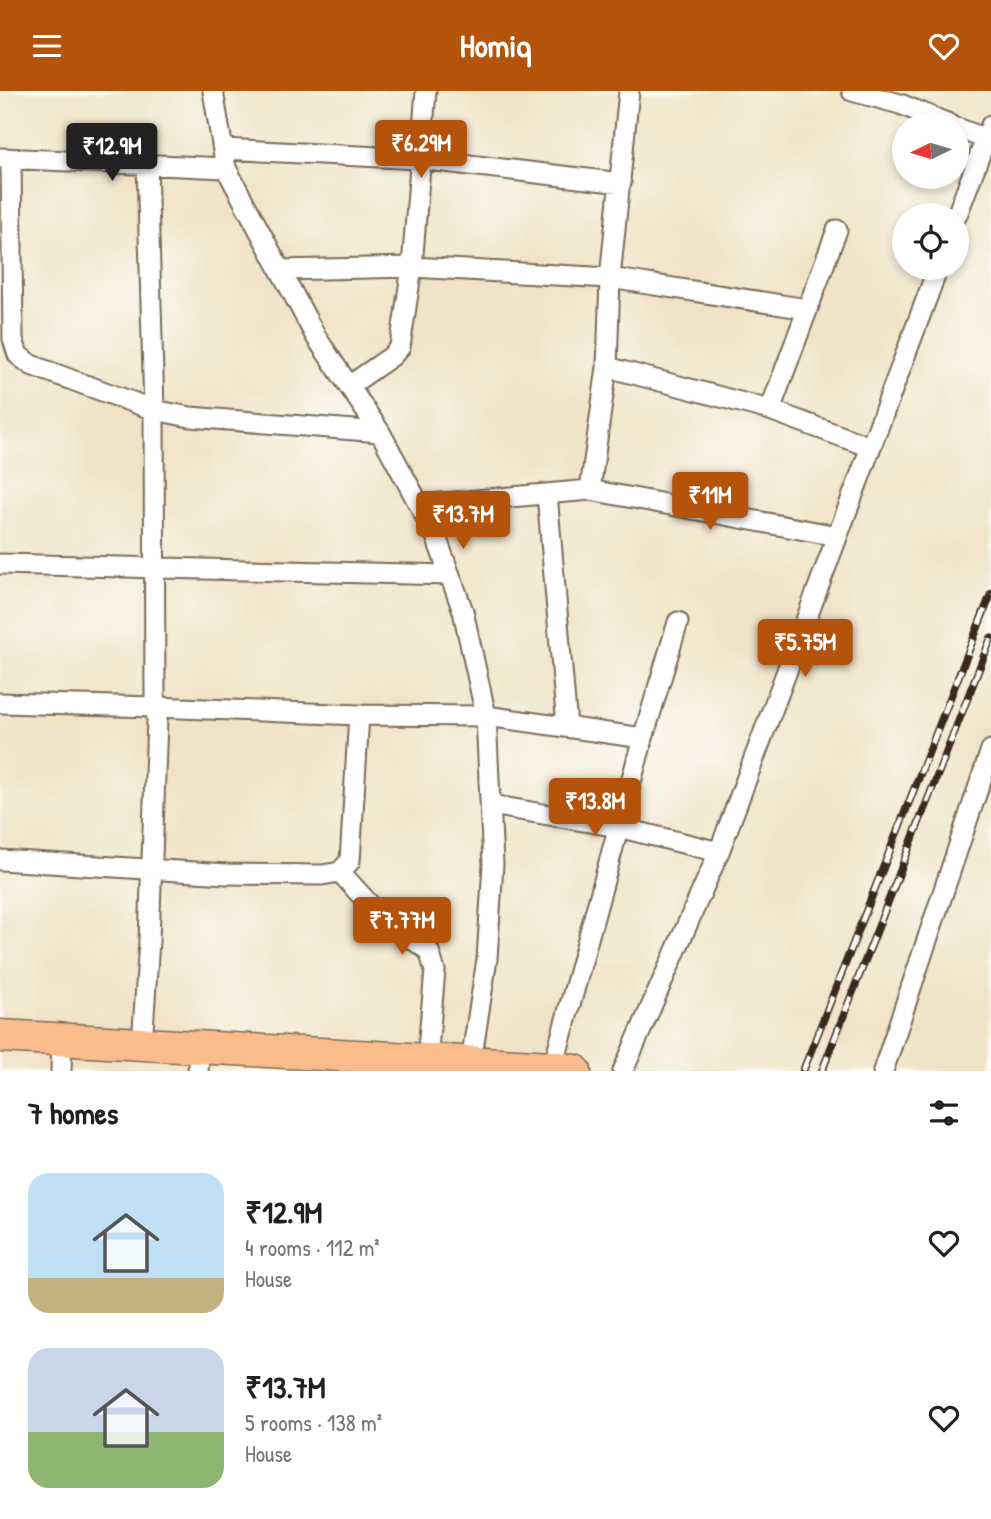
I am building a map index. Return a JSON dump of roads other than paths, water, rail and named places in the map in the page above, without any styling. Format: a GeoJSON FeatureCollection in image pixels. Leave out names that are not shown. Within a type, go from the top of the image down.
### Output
{"type":"FeatureCollection","features":[{"type":"Feature","properties":{"kind":"main road"},"geometry":{"type":"LineString","coordinates":[[0,1036],[142,1044],[199,1059],[427,1060],[564,1069]]}},
{"type":"Feature","properties":{"kind":"street"},"geometry":{"type":"LineString","coordinates":[[213,91],[224,158],[316,337],[380,432],[420,505],[435,534],[463,611],[486,716],[493,864],[487,959],[471,1062]]}},
{"type":"Feature","properties":{"kind":"street"},"geometry":{"type":"LineString","coordinates":[[349,386],[393,356],[400,347],[412,267],[426,91]]}},
{"type":"Feature","properties":{"kind":"street"},"geometry":{"type":"LineString","coordinates":[[590,490],[607,367],[610,278],[629,91]]}},
{"type":"Feature","properties":{"kind":"street"},"geometry":{"type":"LineString","coordinates":[[852,91],[902,98],[927,112]]}},
{"type":"Feature","properties":{"kind":"street"},"geometry":{"type":"LineString","coordinates":[[961,203],[988,132],[970,130]]}},
{"type":"Feature","properties":{"kind":"street"},"geometry":{"type":"LineString","coordinates":[[380,432],[190,417],[154,410],[31,365],[18,355],[13,339],[6,158],[147,164],[224,158],[419,159],[621,183]]}},
{"type":"Feature","properties":{"kind":"street"},"geometry":{"type":"LineString","coordinates":[[142,1044],[157,719],[153,566],[154,410],[147,164]]}},
{"type":"Feature","properties":{"kind":"street"},"geometry":{"type":"LineString","coordinates":[[770,410],[837,230]]}},
{"type":"Feature","properties":{"kind":"street"},"geometry":{"type":"LineString","coordinates":[[280,269],[412,267],[610,278],[807,309]]}},
{"type":"Feature","properties":{"kind":"street"},"geometry":{"type":"LineString","coordinates":[[623,1071],[719,852],[933,280]]}},
{"type":"Feature","properties":{"kind":"street"},"geometry":{"type":"LineString","coordinates":[[607,367],[770,410],[870,447]]}},
{"type":"Feature","properties":{"kind":"street"},"geometry":{"type":"LineString","coordinates":[[420,505],[590,490],[837,535]]}},
{"type":"Feature","properties":{"kind":"street"},"geometry":{"type":"LineString","coordinates":[[547,494],[567,727]]}},
{"type":"Feature","properties":{"kind":"street"},"geometry":{"type":"LineString","coordinates":[[0,564],[450,575]]}},
{"type":"Feature","properties":{"kind":"street"},"geometry":{"type":"LineString","coordinates":[[564,1069],[618,827],[678,622]]}},
{"type":"Feature","properties":{"kind":"street"},"geometry":{"type":"LineString","coordinates":[[0,703],[359,715],[486,716],[643,738]]}},
{"type":"Feature","properties":{"kind":"street"},"geometry":{"type":"LineString","coordinates":[[0,860],[227,874],[322,875],[340,872],[350,861],[351,853],[359,715]]}},
{"type":"Feature","properties":{"kind":"street"},"geometry":{"type":"LineString","coordinates":[[883,1071],[991,750]]}},
{"type":"Feature","properties":{"kind":"street"},"geometry":{"type":"LineString","coordinates":[[491,805],[618,827],[719,852]]}},
{"type":"Feature","properties":{"kind":"street"},"geometry":{"type":"LineString","coordinates":[[340,872],[381,918],[429,951],[435,971],[427,1060]]}},
{"type":"Feature","properties":{"kind":"street"},"geometry":{"type":"LineString","coordinates":[[61,1071],[62,1039]]}},
{"type":"Feature","properties":{"kind":"railway"},"geometry":{"type":"LineString","coordinates":[[803,1071],[991,594]]}},
{"type":"Feature","properties":{"kind":"railway"},"geometry":{"type":"LineString","coordinates":[[822,1071],[991,638]]}}]}
